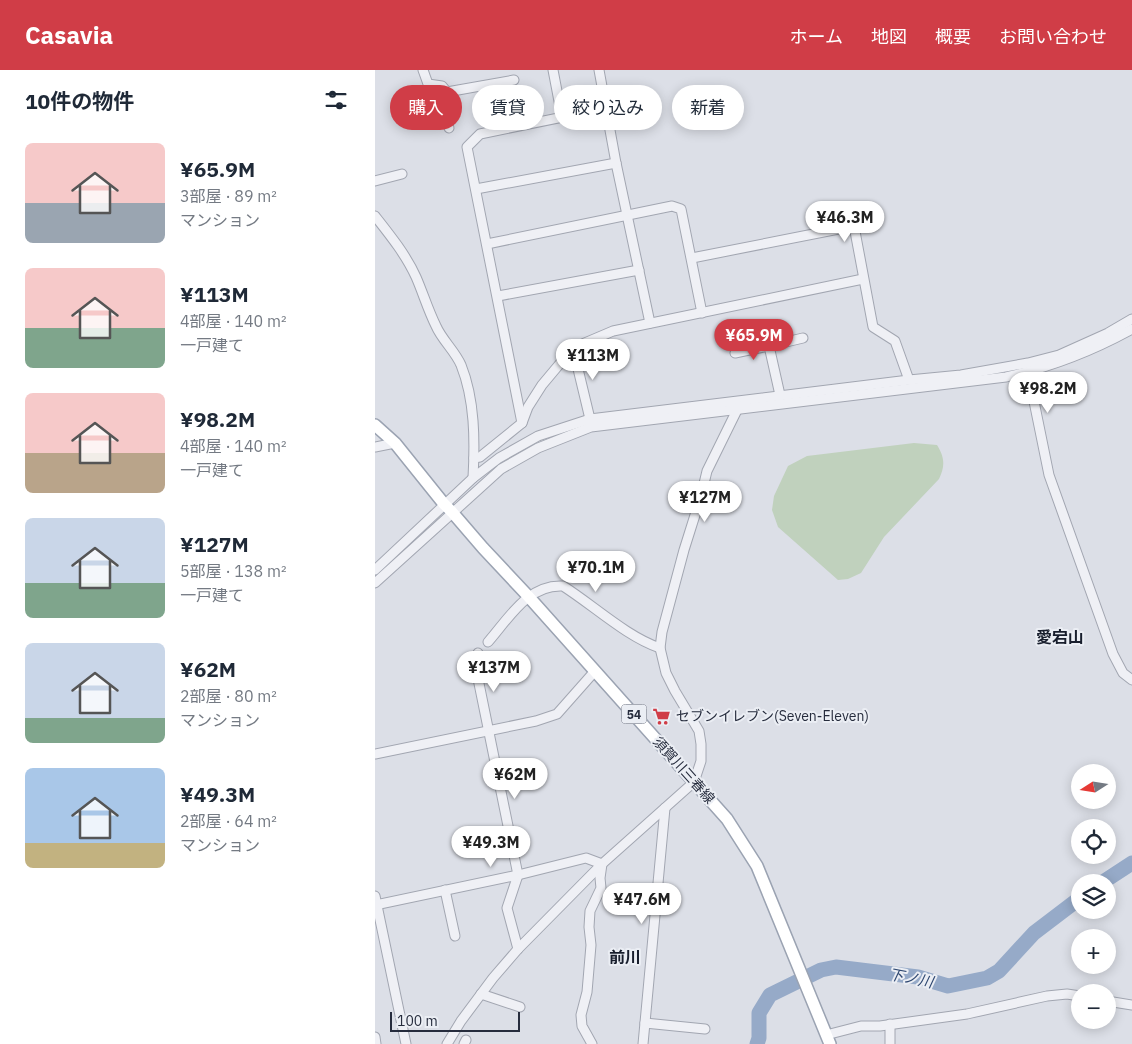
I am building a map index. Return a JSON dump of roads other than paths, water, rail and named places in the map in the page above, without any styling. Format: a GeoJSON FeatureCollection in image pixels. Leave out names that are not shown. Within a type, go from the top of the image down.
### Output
{"type":"FeatureCollection","features":[{"type":"Feature","properties":{"kind":"main road","name":"須賀川三春線"},"geometry":{"type":"LineString","coordinates":[[375,425],[395,443],[483,548],[727,819],[757,866],[828,1040]]}},
{"type":"Feature","properties":{"kind":"street"},"geometry":{"type":"LineString","coordinates":[[423,70],[428,84],[435,85]]}},
{"type":"Feature","properties":{"kind":"street"},"geometry":{"type":"LineString","coordinates":[[553,70],[556,85]]}},
{"type":"Feature","properties":{"kind":"street"},"geometry":{"type":"LineString","coordinates":[[599,70],[602,85]]}},
{"type":"Feature","properties":{"kind":"street"},"geometry":{"type":"LineString","coordinates":[[462,89],[514,80]]}},
{"type":"Feature","properties":{"kind":"street"},"geometry":{"type":"LineString","coordinates":[[522,423],[467,147],[479,134],[554,119]]}},
{"type":"Feature","properties":{"kind":"street"},"geometry":{"type":"LineString","coordinates":[[611,130],[650,323]]}},
{"type":"Feature","properties":{"kind":"street"},"geometry":{"type":"LineString","coordinates":[[476,189],[616,163]]}},
{"type":"Feature","properties":{"kind":"street"},"geometry":{"type":"LineString","coordinates":[[375,182],[402,174]]}},
{"type":"Feature","properties":{"kind":"street"},"geometry":{"type":"LineString","coordinates":[[487,244],[673,206],[681,209],[702,313]]}},
{"type":"Feature","properties":{"kind":"street"},"geometry":{"type":"LineString","coordinates":[[375,216],[393,239],[415,275],[441,337],[460,363],[473,417],[473,478]]}},
{"type":"Feature","properties":{"kind":"street"},"geometry":{"type":"LineString","coordinates":[[692,258],[854,226],[873,327],[895,341],[909,380]]}},
{"type":"Feature","properties":{"kind":"street"},"geometry":{"type":"LineString","coordinates":[[498,296],[639,270]]}},
{"type":"Feature","properties":{"kind":"street"},"geometry":{"type":"LineString","coordinates":[[474,458],[480,457],[522,423],[543,385],[573,348],[613,331],[863,279]]}},
{"type":"Feature","properties":{"kind":"street"},"geometry":{"type":"LineString","coordinates":[[375,570],[448,508],[501,469],[538,448],[591,427],[740,405],[780,396],[961,375],[1028,363],[1059,355],[1108,333],[1132,319]]}},
{"type":"Feature","properties":{"kind":"street"},"geometry":{"type":"LineString","coordinates":[[375,583],[448,508],[473,478],[499,458],[538,436],[590,419],[977,382],[1028,372],[1061,362],[1132,329]]}},
{"type":"Feature","properties":{"kind":"street"},"geometry":{"type":"LineString","coordinates":[[735,353],[803,338]]}},
{"type":"Feature","properties":{"kind":"street"},"geometry":{"type":"LineString","coordinates":[[769,346],[780,396]]}},
{"type":"Feature","properties":{"kind":"street"},"geometry":{"type":"LineString","coordinates":[[573,348],[590,419]]}},
{"type":"Feature","properties":{"kind":"street"},"geometry":{"type":"LineString","coordinates":[[1028,372],[1049,475],[1113,654],[1123,673],[1132,680]]}},
{"type":"Feature","properties":{"kind":"street"},"geometry":{"type":"LineString","coordinates":[[447,1044],[481,994],[518,949],[602,864],[693,782],[701,761],[699,731],[675,691],[662,662],[660,648],[665,616],[707,471],[740,405]]}},
{"type":"Feature","properties":{"kind":"street"},"geometry":{"type":"LineString","coordinates":[[375,447],[395,443]]}},
{"type":"Feature","properties":{"kind":"street"},"geometry":{"type":"LineString","coordinates":[[488,642],[528,596],[553,585],[563,586],[633,635],[660,648]]}},
{"type":"Feature","properties":{"kind":"street"},"geometry":{"type":"LineString","coordinates":[[478,653],[474,659],[518,875],[507,908],[518,949]]}},
{"type":"Feature","properties":{"kind":"street"},"geometry":{"type":"LineString","coordinates":[[375,754],[557,714],[595,671]]}},
{"type":"Feature","properties":{"kind":"street"},"geometry":{"type":"LineString","coordinates":[[643,1044],[665,808]]}},
{"type":"Feature","properties":{"kind":"street"},"geometry":{"type":"LineString","coordinates":[[406,1044],[376,902],[518,875],[586,858],[602,864]]}},
{"type":"Feature","properties":{"kind":"street"},"geometry":{"type":"LineString","coordinates":[[593,1044],[582,1026],[581,1015],[587,992],[591,944],[590,911],[601,888],[602,864]]}},
{"type":"Feature","properties":{"kind":"street"},"geometry":{"type":"LineString","coordinates":[[445,890],[455,936]]}},
{"type":"Feature","properties":{"kind":"street"},"geometry":{"type":"LineString","coordinates":[[481,994],[520,1006]]}},
{"type":"Feature","properties":{"kind":"street"},"geometry":{"type":"LineString","coordinates":[[828,1040],[861,1026],[880,1026],[967,1014],[1047,996],[1071,995]]}},
{"type":"Feature","properties":{"kind":"street"},"geometry":{"type":"LineString","coordinates":[[1116,1002],[1132,1005]]}},
{"type":"Feature","properties":{"kind":"street"},"geometry":{"type":"LineString","coordinates":[[645,1023],[705,1030]]}},
{"type":"Feature","properties":{"kind":"street"},"geometry":{"type":"LineString","coordinates":[[890,1024],[890,1044]]}},
{"type":"Feature","properties":{"kind":"street"},"geometry":{"type":"LineString","coordinates":[[375,1037],[376,1044]]}},
{"type":"Feature","properties":{"kind":"waterway","name":"下ノ川"},"geometry":{"type":"LineString","coordinates":[[1115,874],[1132,863]]}},
{"type":"Feature","properties":{"kind":"waterway","name":"下ノ川"},"geometry":{"type":"LineString","coordinates":[[757,1044],[759,1038],[759,1013],[770,995],[821,970],[836,967],[918,977],[948,986],[987,978],[999,971],[1034,933],[1071,905]]}},
{"type":"Feature","properties":{"kind":"place","name":"セブンイレブン(Seven-Eleven)"},"geometry":{"type":"Point","coordinates":[662,716]}},
{"type":"Feature","properties":{"kind":"district","name":"愛宕山"},"geometry":{"type":"Point","coordinates":[1060,637]}},
{"type":"Feature","properties":{"kind":"district","name":"前川"},"geometry":{"type":"Point","coordinates":[625,957]}}]}
